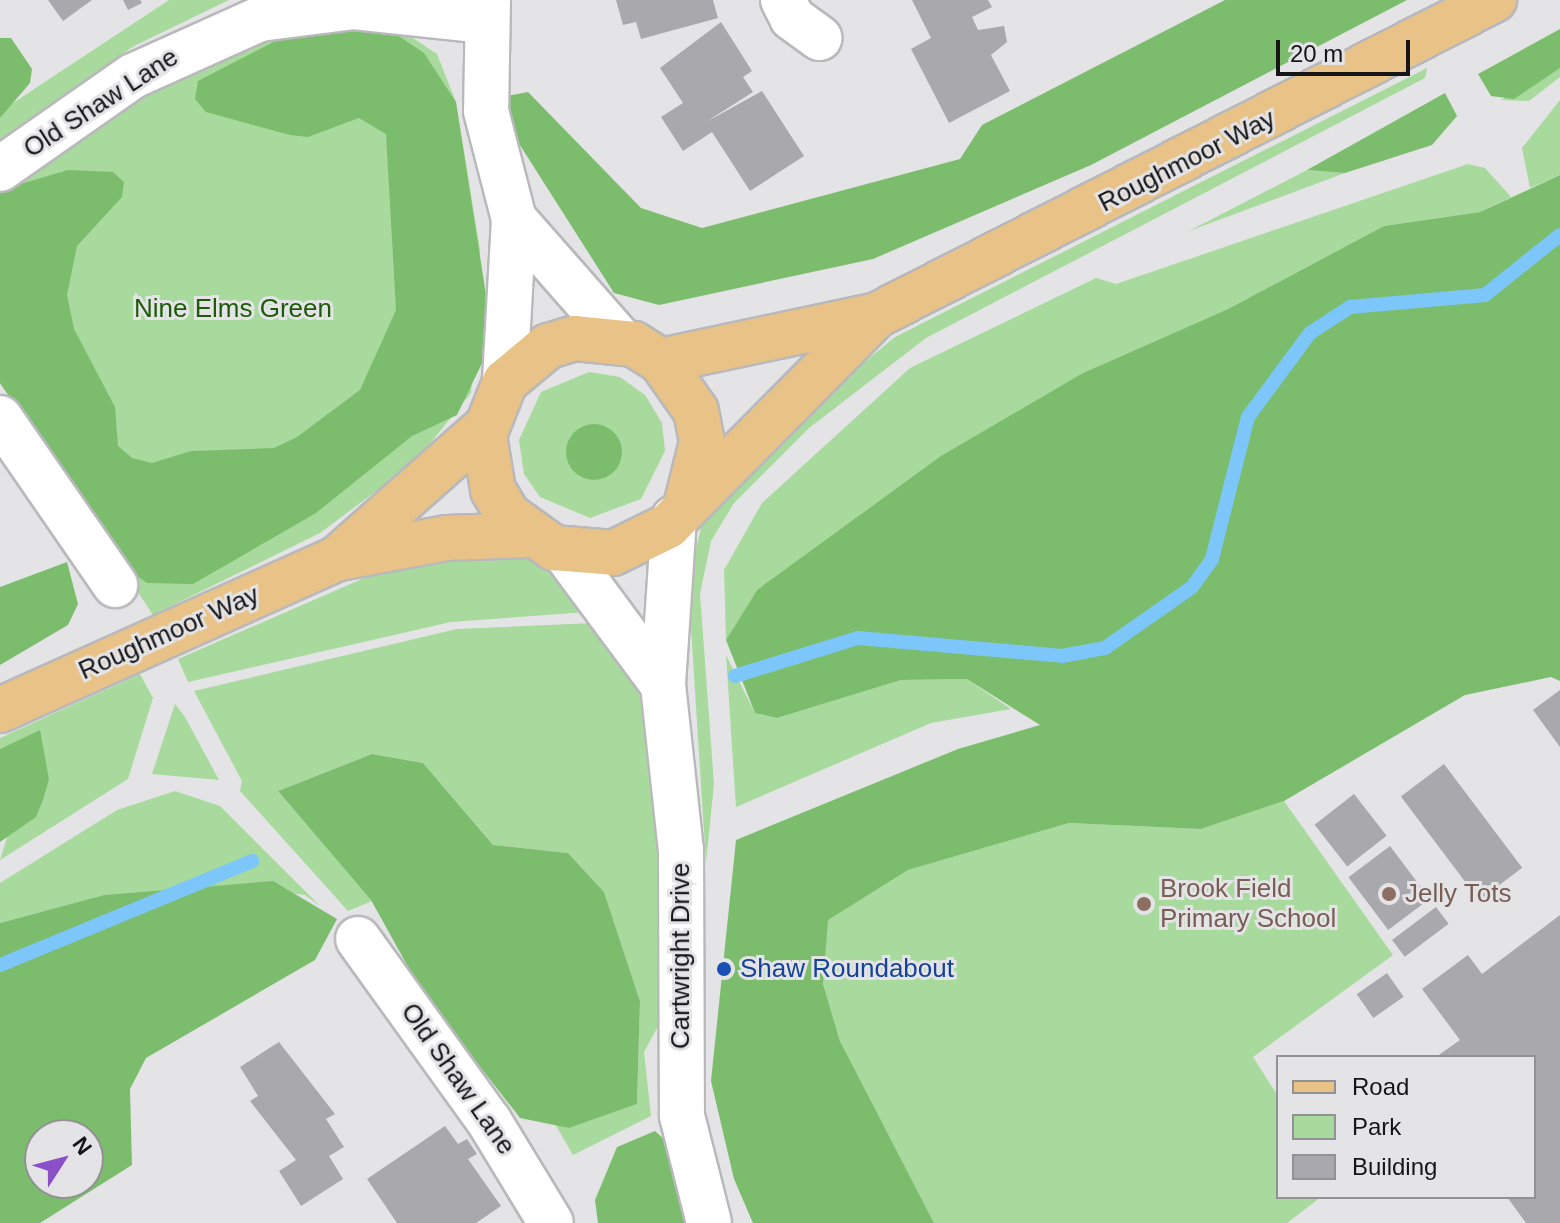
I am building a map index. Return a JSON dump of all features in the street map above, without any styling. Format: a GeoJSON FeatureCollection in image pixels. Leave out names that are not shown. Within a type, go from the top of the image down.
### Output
{"type":"FeatureCollection","features":[{"type":"Feature","properties":{"kind":"main road","name":"Roughmoor Way"},"geometry":{"type":"LineString","coordinates":[[661,361],[877,315],[1494,0]]}},
{"type":"Feature","properties":{"kind":"main road","name":"Roughmoor Way"},"geometry":{"type":"LineString","coordinates":[[0,710],[339,558],[447,538],[546,542],[613,553],[642,543],[681,510],[877,315]]}},
{"type":"Feature","properties":{"kind":"main road","name":"Roughmoor Way"},"geometry":{"type":"LineString","coordinates":[[339,558],[487,426],[505,382],[548,346],[575,338],[622,342],[661,361],[696,411],[702,442],[681,510]]}},
{"type":"Feature","properties":{"kind":"main road","name":"Roughmoor Way"},"geometry":{"type":"LineString","coordinates":[[487,426],[493,490],[546,542]]}},
{"type":"Feature","properties":{"kind":"street"},"geometry":{"type":"LineString","coordinates":[[783,0],[792,18],[820,38]]}},
{"type":"Feature","properties":{"kind":"street","name":"Old Shaw Lane"},"geometry":{"type":"LineString","coordinates":[[0,169],[133,76],[260,19],[354,7],[486,11]]}},
{"type":"Feature","properties":{"kind":"street"},"geometry":{"type":"LineString","coordinates":[[486,11],[486,111],[514,219],[505,382]]}},
{"type":"Feature","properties":{"kind":"street"},"geometry":{"type":"LineString","coordinates":[[514,219],[622,342]]}},
{"type":"Feature","properties":{"kind":"street"},"geometry":{"type":"LineString","coordinates":[[0,418],[115,585]]}},
{"type":"Feature","properties":{"kind":"street","name":"Cartwright Drive"},"geometry":{"type":"LineString","coordinates":[[681,510],[663,685],[681,850],[682,1116],[709,1223]]}},
{"type":"Feature","properties":{"kind":"street"},"geometry":{"type":"LineString","coordinates":[[546,542],[663,685]]}},
{"type":"Feature","properties":{"kind":"street","name":"Old Shaw Lane"},"geometry":{"type":"LineString","coordinates":[[358,939],[482,1110],[551,1223]]}},
{"type":"Feature","properties":{"kind":"green space"},"geometry":{"type":"Polygon","coordinates":[[[169,0],[229,0],[134,46],[0,139],[0,117],[13,103],[169,0]]]}},
{"type":"Feature","properties":{"kind":"green space"},"geometry":{"type":"Polygon","coordinates":[[[1225,0],[1407,0],[1091,165],[873,259],[659,305],[614,293],[511,131],[501,97],[528,92],[641,208],[702,228],[960,159],[982,125],[1225,0]]]}},
{"type":"Feature","properties":{"kind":"green space"},"geometry":{"type":"Polygon","coordinates":[[[302,27],[390,30],[424,53],[456,102],[489,314],[485,357],[457,415],[412,436],[316,513],[193,584],[147,583],[131,572],[0,383],[0,190],[68,170],[113,172],[124,182],[122,197],[77,246],[67,295],[74,329],[115,407],[118,446],[132,458],[152,463],[191,451],[274,448],[297,437],[360,390],[396,310],[386,134],[359,118],[308,137],[290,135],[206,112],[195,99],[198,81],[302,27]]]}},
{"type":"Feature","properties":{"kind":"green space"},"geometry":{"type":"Polygon","coordinates":[[[1560,29],[1560,68],[1514,99],[1491,96],[1478,74],[1560,29]]]}},
{"type":"Feature","properties":{"kind":"green space","name":"Nine Elms Green"},"geometry":{"type":"Polygon","coordinates":[[[404,32],[437,54],[456,102],[480,250],[471,393],[415,462],[320,533],[153,615],[0,383],[0,183],[142,92],[263,36],[404,32]]]}},
{"type":"Feature","properties":{"kind":"green space"},"geometry":{"type":"Polygon","coordinates":[[[0,38],[11,38],[32,69],[30,83],[0,118],[0,38]]]}},
{"type":"Feature","properties":{"kind":"green space"},"geometry":{"type":"Polygon","coordinates":[[[1427,68],[1425,78],[926,338],[809,428],[734,503],[711,541],[700,594],[714,784],[706,863],[688,581],[704,516],[817,401],[895,337],[1427,68]]]}},
{"type":"Feature","properties":{"kind":"green space"},"geometry":{"type":"Polygon","coordinates":[[[1560,68],[1560,77],[1529,101],[1501,100],[1560,68]]]}},
{"type":"Feature","properties":{"kind":"green space"},"geometry":{"type":"Polygon","coordinates":[[[1445,93],[1457,116],[1432,145],[1345,173],[1307,170],[1445,93]]]}},
{"type":"Feature","properties":{"kind":"green space"},"geometry":{"type":"Polygon","coordinates":[[[1560,100],[1560,175],[1530,188],[1522,148],[1560,100]]]}},
{"type":"Feature","properties":{"kind":"green space"},"geometry":{"type":"Polygon","coordinates":[[[1468,164],[1485,168],[1511,197],[1480,212],[1384,226],[1228,309],[1083,373],[757,590],[726,640],[724,570],[762,503],[910,368],[1096,278],[1116,284],[1468,164]]]}},
{"type":"Feature","properties":{"kind":"green space"},"geometry":{"type":"Polygon","coordinates":[[[1307,170],[1345,173],[1189,231],[1307,170]]]}},
{"type":"Feature","properties":{"kind":"green space"},"geometry":{"type":"Polygon","coordinates":[[[1560,175],[1560,681],[1551,677],[1465,695],[1284,801],[1201,829],[1069,823],[908,870],[828,920],[823,984],[840,1041],[934,1223],[753,1223],[734,1179],[711,1081],[736,840],[958,749],[1040,725],[967,679],[901,680],[777,718],[755,713],[726,640],[757,590],[941,456],[1083,373],[1228,309],[1384,226],[1480,212],[1560,175]]]}},
{"type":"Feature","properties":{"kind":"green space"},"geometry":{"type":"Polygon","coordinates":[[[589,372],[620,377],[645,395],[662,423],[665,451],[641,499],[590,518],[540,497],[524,474],[519,440],[541,392],[589,372]]]}},
{"type":"Feature","properties":{"kind":"green space"},"geometry":{"type":"Polygon","coordinates":[[[594,424],[613,433],[622,452],[613,471],[594,480],[575,471],[566,452],[575,433],[594,424]]]}},
{"type":"Feature","properties":{"kind":"green space"},"geometry":{"type":"Polygon","coordinates":[[[504,548],[540,561],[587,612],[451,622],[188,682],[178,659],[378,572],[504,548]]]}},
{"type":"Feature","properties":{"kind":"green space"},"geometry":{"type":"Polygon","coordinates":[[[67,562],[78,604],[68,625],[0,665],[0,587],[67,562]]]}},
{"type":"Feature","properties":{"kind":"green space"},"geometry":{"type":"Polygon","coordinates":[[[594,623],[634,680],[647,718],[663,833],[662,1019],[644,1052],[651,1116],[573,1155],[555,1124],[569,1128],[637,1104],[640,1001],[604,892],[568,853],[493,845],[423,763],[372,754],[278,791],[372,901],[348,911],[240,791],[242,781],[194,691],[457,629],[594,623]]]}},
{"type":"Feature","properties":{"kind":"green space"},"geometry":{"type":"Polygon","coordinates":[[[726,655],[755,713],[777,718],[901,680],[967,679],[1011,709],[931,723],[736,807],[726,655]]]}},
{"type":"Feature","properties":{"kind":"green space"},"geometry":{"type":"Polygon","coordinates":[[[140,674],[153,698],[128,779],[0,860],[40,731],[0,749],[0,738],[140,674]]]}},
{"type":"Feature","properties":{"kind":"green space"},"geometry":{"type":"Polygon","coordinates":[[[175,704],[185,717],[219,780],[152,774],[175,704]]]}},
{"type":"Feature","properties":{"kind":"green space"},"geometry":{"type":"Polygon","coordinates":[[[40,730],[49,779],[43,800],[36,817],[0,842],[0,749],[40,730]]]}},
{"type":"Feature","properties":{"kind":"green space"},"geometry":{"type":"Polygon","coordinates":[[[372,754],[423,763],[493,845],[568,853],[604,892],[640,1001],[637,1104],[569,1128],[520,1118],[422,992],[371,900],[278,791],[372,754]]]}},
{"type":"Feature","properties":{"kind":"green space"},"geometry":{"type":"Polygon","coordinates":[[[175,791],[220,806],[320,906],[305,895],[229,885],[104,895],[0,923],[0,883],[117,810],[175,791]]]}},
{"type":"Feature","properties":{"kind":"green space"},"geometry":{"type":"Polygon","coordinates":[[[1284,801],[1393,955],[1253,1057],[1276,1093],[1276,1199],[1318,1199],[1287,1223],[934,1223],[840,1041],[823,984],[827,920],[908,870],[1069,823],[1201,829],[1284,801]]]}},
{"type":"Feature","properties":{"kind":"green space"},"geometry":{"type":"Polygon","coordinates":[[[273,881],[337,919],[315,960],[146,1058],[130,1089],[132,1165],[104,1183],[104,1119],[24,1119],[24,1199],[78,1199],[40,1223],[0,1223],[0,923],[104,895],[273,881]]]}},
{"type":"Feature","properties":{"kind":"green space"},"geometry":{"type":"Polygon","coordinates":[[[655,1131],[667,1142],[698,1223],[598,1223],[595,1200],[617,1147],[655,1131]]]}},
{"type":"Feature","properties":{"kind":"building"},"geometry":{"type":"Polygon","coordinates":[[[48,0],[92,0],[63,21],[48,0]]]}},
{"type":"Feature","properties":{"kind":"building"},"geometry":{"type":"Polygon","coordinates":[[[123,0],[140,0],[142,3],[128,10],[123,0]]]}},
{"type":"Feature","properties":{"kind":"building"},"geometry":{"type":"Polygon","coordinates":[[[616,0],[713,0],[718,18],[641,39],[636,22],[623,25],[616,0]]]}},
{"type":"Feature","properties":{"kind":"building"},"geometry":{"type":"Polygon","coordinates":[[[912,0],[988,0],[992,7],[972,17],[978,30],[1004,26],[1007,42],[991,55],[1010,91],[949,123],[911,49],[931,38],[912,0]]]}},
{"type":"Feature","properties":{"kind":"building"},"geometry":{"type":"Polygon","coordinates":[[[721,22],[752,71],[743,77],[753,92],[706,122],[762,91],[804,156],[750,191],[712,132],[683,151],[661,117],[683,103],[660,68],[721,22]]]}},
{"type":"Feature","properties":{"kind":"building"},"geometry":{"type":"Polygon","coordinates":[[[1560,690],[1560,747],[1533,710],[1560,690]]]}},
{"type":"Feature","properties":{"kind":"building"},"geometry":{"type":"Polygon","coordinates":[[[1444,764],[1522,868],[1479,900],[1401,796],[1444,764]]]}},
{"type":"Feature","properties":{"kind":"building"},"geometry":{"type":"Polygon","coordinates":[[[1354,794],[1387,836],[1347,867],[1315,825],[1354,794]]]}},
{"type":"Feature","properties":{"kind":"building"},"geometry":{"type":"Polygon","coordinates":[[[1390,846],[1430,899],[1388,930],[1348,877],[1390,846]]]}},
{"type":"Feature","properties":{"kind":"building"},"geometry":{"type":"Polygon","coordinates":[[[1436,907],[1449,924],[1405,957],[1392,940],[1436,907]]]}},
{"type":"Feature","properties":{"kind":"building"},"geometry":{"type":"Polygon","coordinates":[[[1560,915],[1560,1223],[1526,1223],[1508,1199],[1536,1199],[1536,1055],[1439,1055],[1460,1040],[1422,989],[1468,955],[1482,974],[1560,915]]]}},
{"type":"Feature","properties":{"kind":"building"},"geometry":{"type":"Polygon","coordinates":[[[1387,973],[1404,997],[1373,1018],[1357,994],[1387,973]]]}},
{"type":"Feature","properties":{"kind":"building"},"geometry":{"type":"Polygon","coordinates":[[[279,1042],[335,1114],[326,1119],[344,1147],[329,1156],[343,1179],[301,1206],[279,1171],[296,1160],[250,1101],[258,1096],[240,1067],[279,1042]]]}},
{"type":"Feature","properties":{"kind":"building"},"geometry":{"type":"Polygon","coordinates":[[[445,1126],[458,1144],[467,1139],[477,1154],[468,1159],[501,1206],[476,1223],[397,1223],[367,1179],[445,1126]]]}},
{"type":"Feature","properties":{"kind":"waterway"},"geometry":{"type":"LineString","coordinates":[[735,676],[858,638],[1062,656],[1105,648],[1192,587],[1212,559],[1248,417],[1310,333],[1350,307],[1485,295],[1560,235]]}},
{"type":"Feature","properties":{"kind":"waterway"},"geometry":{"type":"LineString","coordinates":[[0,965],[252,861]]}},
{"type":"Feature","properties":{"kind":"place","name":"Jelly Tots"},"geometry":{"type":"Point","coordinates":[1389,894]}},
{"type":"Feature","properties":{"kind":"place","name":"Brook Field Primary School"},"geometry":{"type":"Point","coordinates":[1144,904]}},
{"type":"Feature","properties":{"kind":"place","name":"Shaw Roundabout"},"geometry":{"type":"Point","coordinates":[724,969]}}]}
